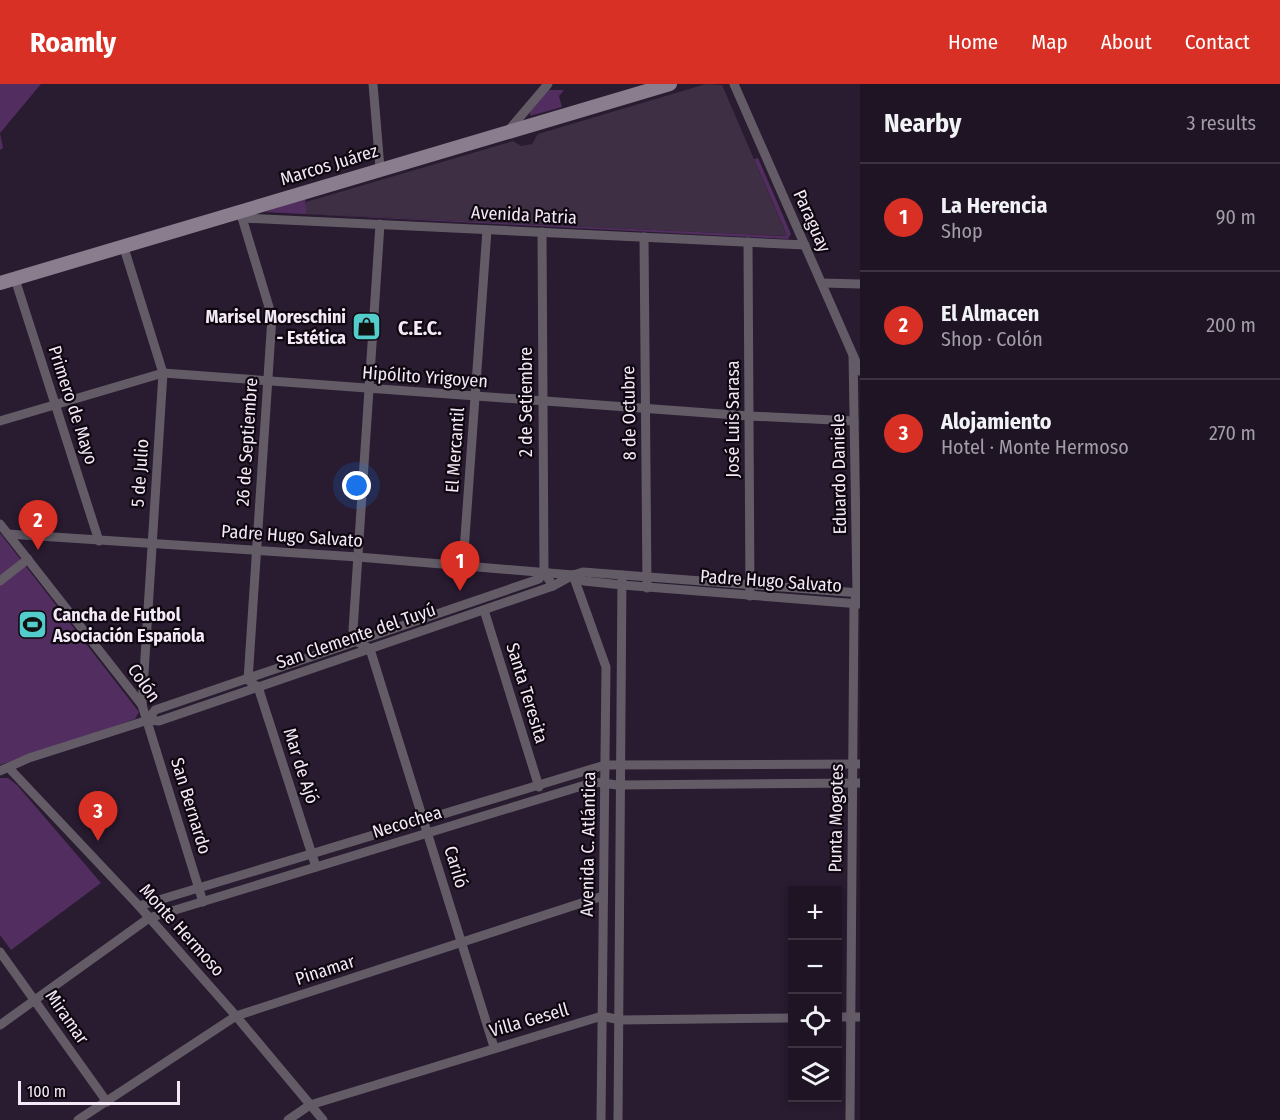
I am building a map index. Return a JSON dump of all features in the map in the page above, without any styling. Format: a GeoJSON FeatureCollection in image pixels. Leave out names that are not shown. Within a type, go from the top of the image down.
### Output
{"type":"FeatureCollection","features":[{"type":"Feature","properties":{"kind":"main road","name":"Marcos Juárez"},"geometry":{"type":"LineString","coordinates":[[0,283],[241,214],[380,168],[670,84]]}},
{"type":"Feature","properties":{"kind":"street"},"geometry":{"type":"LineString","coordinates":[[373,84],[380,168]]}},
{"type":"Feature","properties":{"kind":"street"},"geometry":{"type":"LineString","coordinates":[[508,131],[548,84]]}},
{"type":"Feature","properties":{"kind":"street","name":"Paraguay"},"geometry":{"type":"LineString","coordinates":[[734,84],[860,371]]}},
{"type":"Feature","properties":{"kind":"street","name":"Avenida Patria"},"geometry":{"type":"LineString","coordinates":[[241,214],[487,230],[805,245]]}},
{"type":"Feature","properties":{"kind":"street","name":"26 de Septiembre"},"geometry":{"type":"LineString","coordinates":[[241,214],[272,317],[248,680]]}},
{"type":"Feature","properties":{"kind":"street"},"geometry":{"type":"LineString","coordinates":[[370,649],[355,639],[358,557],[380,224]]}},
{"type":"Feature","properties":{"kind":"street","name":"El Mercantil"},"geometry":{"type":"LineString","coordinates":[[463,565],[487,230]]}},
{"type":"Feature","properties":{"kind":"street","name":"2 de Setiembre"},"geometry":{"type":"LineString","coordinates":[[542,232],[544,572]]}},
{"type":"Feature","properties":{"kind":"street","name":"8 de Octubre"},"geometry":{"type":"LineString","coordinates":[[644,237],[647,582]]}},
{"type":"Feature","properties":{"kind":"street","name":"José Luis Sarasa"},"geometry":{"type":"LineString","coordinates":[[748,242],[750,596]]}},
{"type":"Feature","properties":{"kind":"street","name":"5 de Julio"},"geometry":{"type":"LineString","coordinates":[[124,248],[163,373],[142,705]]}},
{"type":"Feature","properties":{"kind":"street","name":"Primero de Mayo"},"geometry":{"type":"LineString","coordinates":[[15,279],[99,541]]}},
{"type":"Feature","properties":{"kind":"street"},"geometry":{"type":"LineString","coordinates":[[822,284],[860,284]]}},
{"type":"Feature","properties":{"kind":"street","name":"Eduardo Daniele"},"geometry":{"type":"LineString","coordinates":[[853,355],[858,598]]}},
{"type":"Feature","properties":{"kind":"street","name":"Hipólito Yrigoyen"},"geometry":{"type":"LineString","coordinates":[[0,421],[163,373],[542,402],[854,421]]}},
{"type":"Feature","properties":{"kind":"street","name":"Colón"},"geometry":{"type":"LineString","coordinates":[[0,524],[142,705],[148,720]]}},
{"type":"Feature","properties":{"kind":"street","name":"Padre Hugo Salvato"},"geometry":{"type":"LineString","coordinates":[[8,534],[573,574],[583,572],[622,580],[750,585],[858,598]]}},
{"type":"Feature","properties":{"kind":"street"},"geometry":{"type":"LineString","coordinates":[[0,581],[28,559]]}},
{"type":"Feature","properties":{"kind":"street"},"geometry":{"type":"LineString","coordinates":[[544,572],[553,586]]}},
{"type":"Feature","properties":{"kind":"street","name":"San Clemente del Tuyú"},"geometry":{"type":"LineString","coordinates":[[148,720],[155,710],[248,680],[355,639],[539,579],[544,572]]}},
{"type":"Feature","properties":{"kind":"street","name":"San Clemente del Tuyú"},"geometry":{"type":"LineString","coordinates":[[4,770],[29,758],[148,720],[159,721],[484,610],[553,586],[573,574]]}},
{"type":"Feature","properties":{"kind":"street","name":"Avenida C. Atlántica"},"geometry":{"type":"LineString","coordinates":[[573,574],[605,657],[601,1120]]}},
{"type":"Feature","properties":{"kind":"street","name":"Avenida C. Atlántica"},"geometry":{"type":"LineString","coordinates":[[618,1120],[622,580]]}},
{"type":"Feature","properties":{"kind":"street","name":"Padre Hugo Salvato"},"geometry":{"type":"LineString","coordinates":[[647,582],[750,596],[858,598]]}},
{"type":"Feature","properties":{"kind":"street","name":"Punta Mogotes"},"geometry":{"type":"LineString","coordinates":[[850,1120],[855,1017],[858,598]]}},
{"type":"Feature","properties":{"kind":"street","name":"Santa Teresita"},"geometry":{"type":"LineString","coordinates":[[484,610],[539,787]]}},
{"type":"Feature","properties":{"kind":"street","name":"Cariló"},"geometry":{"type":"LineString","coordinates":[[370,649],[494,1047]]}},
{"type":"Feature","properties":{"kind":"street"},"geometry":{"type":"LineString","coordinates":[[248,680],[258,687]]}},
{"type":"Feature","properties":{"kind":"street","name":"Mar de Ajó"},"geometry":{"type":"LineString","coordinates":[[258,687],[316,867]]}},
{"type":"Feature","properties":{"kind":"street","name":"San Bernardo"},"geometry":{"type":"LineString","coordinates":[[148,720],[203,902]]}},
{"type":"Feature","properties":{"kind":"street","name":"Necochea"},"geometry":{"type":"LineString","coordinates":[[139,906],[539,787],[605,765],[857,764]]}},
{"type":"Feature","properties":{"kind":"street","name":"Monte Hermoso"},"geometry":{"type":"LineString","coordinates":[[4,770],[139,906],[236,1016],[323,1120]]}},
{"type":"Feature","properties":{"kind":"street","name":"Necochea"},"geometry":{"type":"LineString","coordinates":[[0,1025],[149,918],[595,782],[605,781],[610,784],[856,783]]}},
{"type":"Feature","properties":{"kind":"street","name":"Pinamar"},"geometry":{"type":"LineString","coordinates":[[78,1120],[236,1016],[462,944],[603,896]]}},
{"type":"Feature","properties":{"kind":"street","name":"Miramar"},"geometry":{"type":"LineString","coordinates":[[0,952],[107,1102]]}},
{"type":"Feature","properties":{"kind":"street","name":"Villa Gesell"},"geometry":{"type":"LineString","coordinates":[[288,1120],[310,1105],[494,1047],[602,1016],[620,1020],[788,1018]]}},
{"type":"Feature","properties":{"kind":"shaded area"},"geometry":{"type":"Polygon","coordinates":[[[0,84],[41,84],[0,133],[0,84]]]}},
{"type":"Feature","properties":{"kind":"shaded area"},"geometry":{"type":"Polygon","coordinates":[[[548,90],[564,90],[559,96],[562,107],[530,116],[530,112],[548,90]]]}},
{"type":"Feature","properties":{"kind":"shaded area"},"geometry":{"type":"Polygon","coordinates":[[[0,133],[3,148],[0,150],[0,133]]]}},
{"type":"Feature","properties":{"kind":"shaded area"},"geometry":{"type":"Polygon","coordinates":[[[758,158],[791,234],[788,239],[265,212],[305,198],[307,214],[784,236],[786,233],[754,159],[758,158]]]}},
{"type":"Feature","properties":{"kind":"shaded area","name":"Cancha de Futbol Asociación Española"},"geometry":{"type":"Polygon","coordinates":[[[0,533],[139,712],[135,719],[0,765],[0,533]]]}},
{"type":"Feature","properties":{"kind":"shaded area"},"geometry":{"type":"Polygon","coordinates":[[[0,778],[8,778],[17,785],[101,883],[11,950],[0,935],[0,778]]]}},
{"type":"Feature","properties":{"kind":"building"},"geometry":{"type":"Polygon","coordinates":[[[706,84],[722,85],[787,236],[306,214],[306,202],[513,141],[521,146],[532,144],[538,134],[706,84]]]}},
{"type":"Feature","properties":{"kind":"place","name":"Marisel Moreschini - Estética"},"geometry":{"type":"Point","coordinates":[367,327]}},
{"type":"Feature","properties":{"kind":"place","name":"El Almacen"},"geometry":{"type":"Point","coordinates":[38,550]}},
{"type":"Feature","properties":{"kind":"place","name":"La Herencia"},"geometry":{"type":"Point","coordinates":[460,591]}},
{"type":"Feature","properties":{"kind":"place","name":"Cancha de Futbol Asociación Española"},"geometry":{"type":"Point","coordinates":[32,625]}},
{"type":"Feature","properties":{"kind":"place","name":"Alojamiento"},"geometry":{"type":"Point","coordinates":[98,841]}},
{"type":"Feature","properties":{"kind":"district","name":"C.E.C."},"geometry":{"type":"Point","coordinates":[420,328]}}]}
